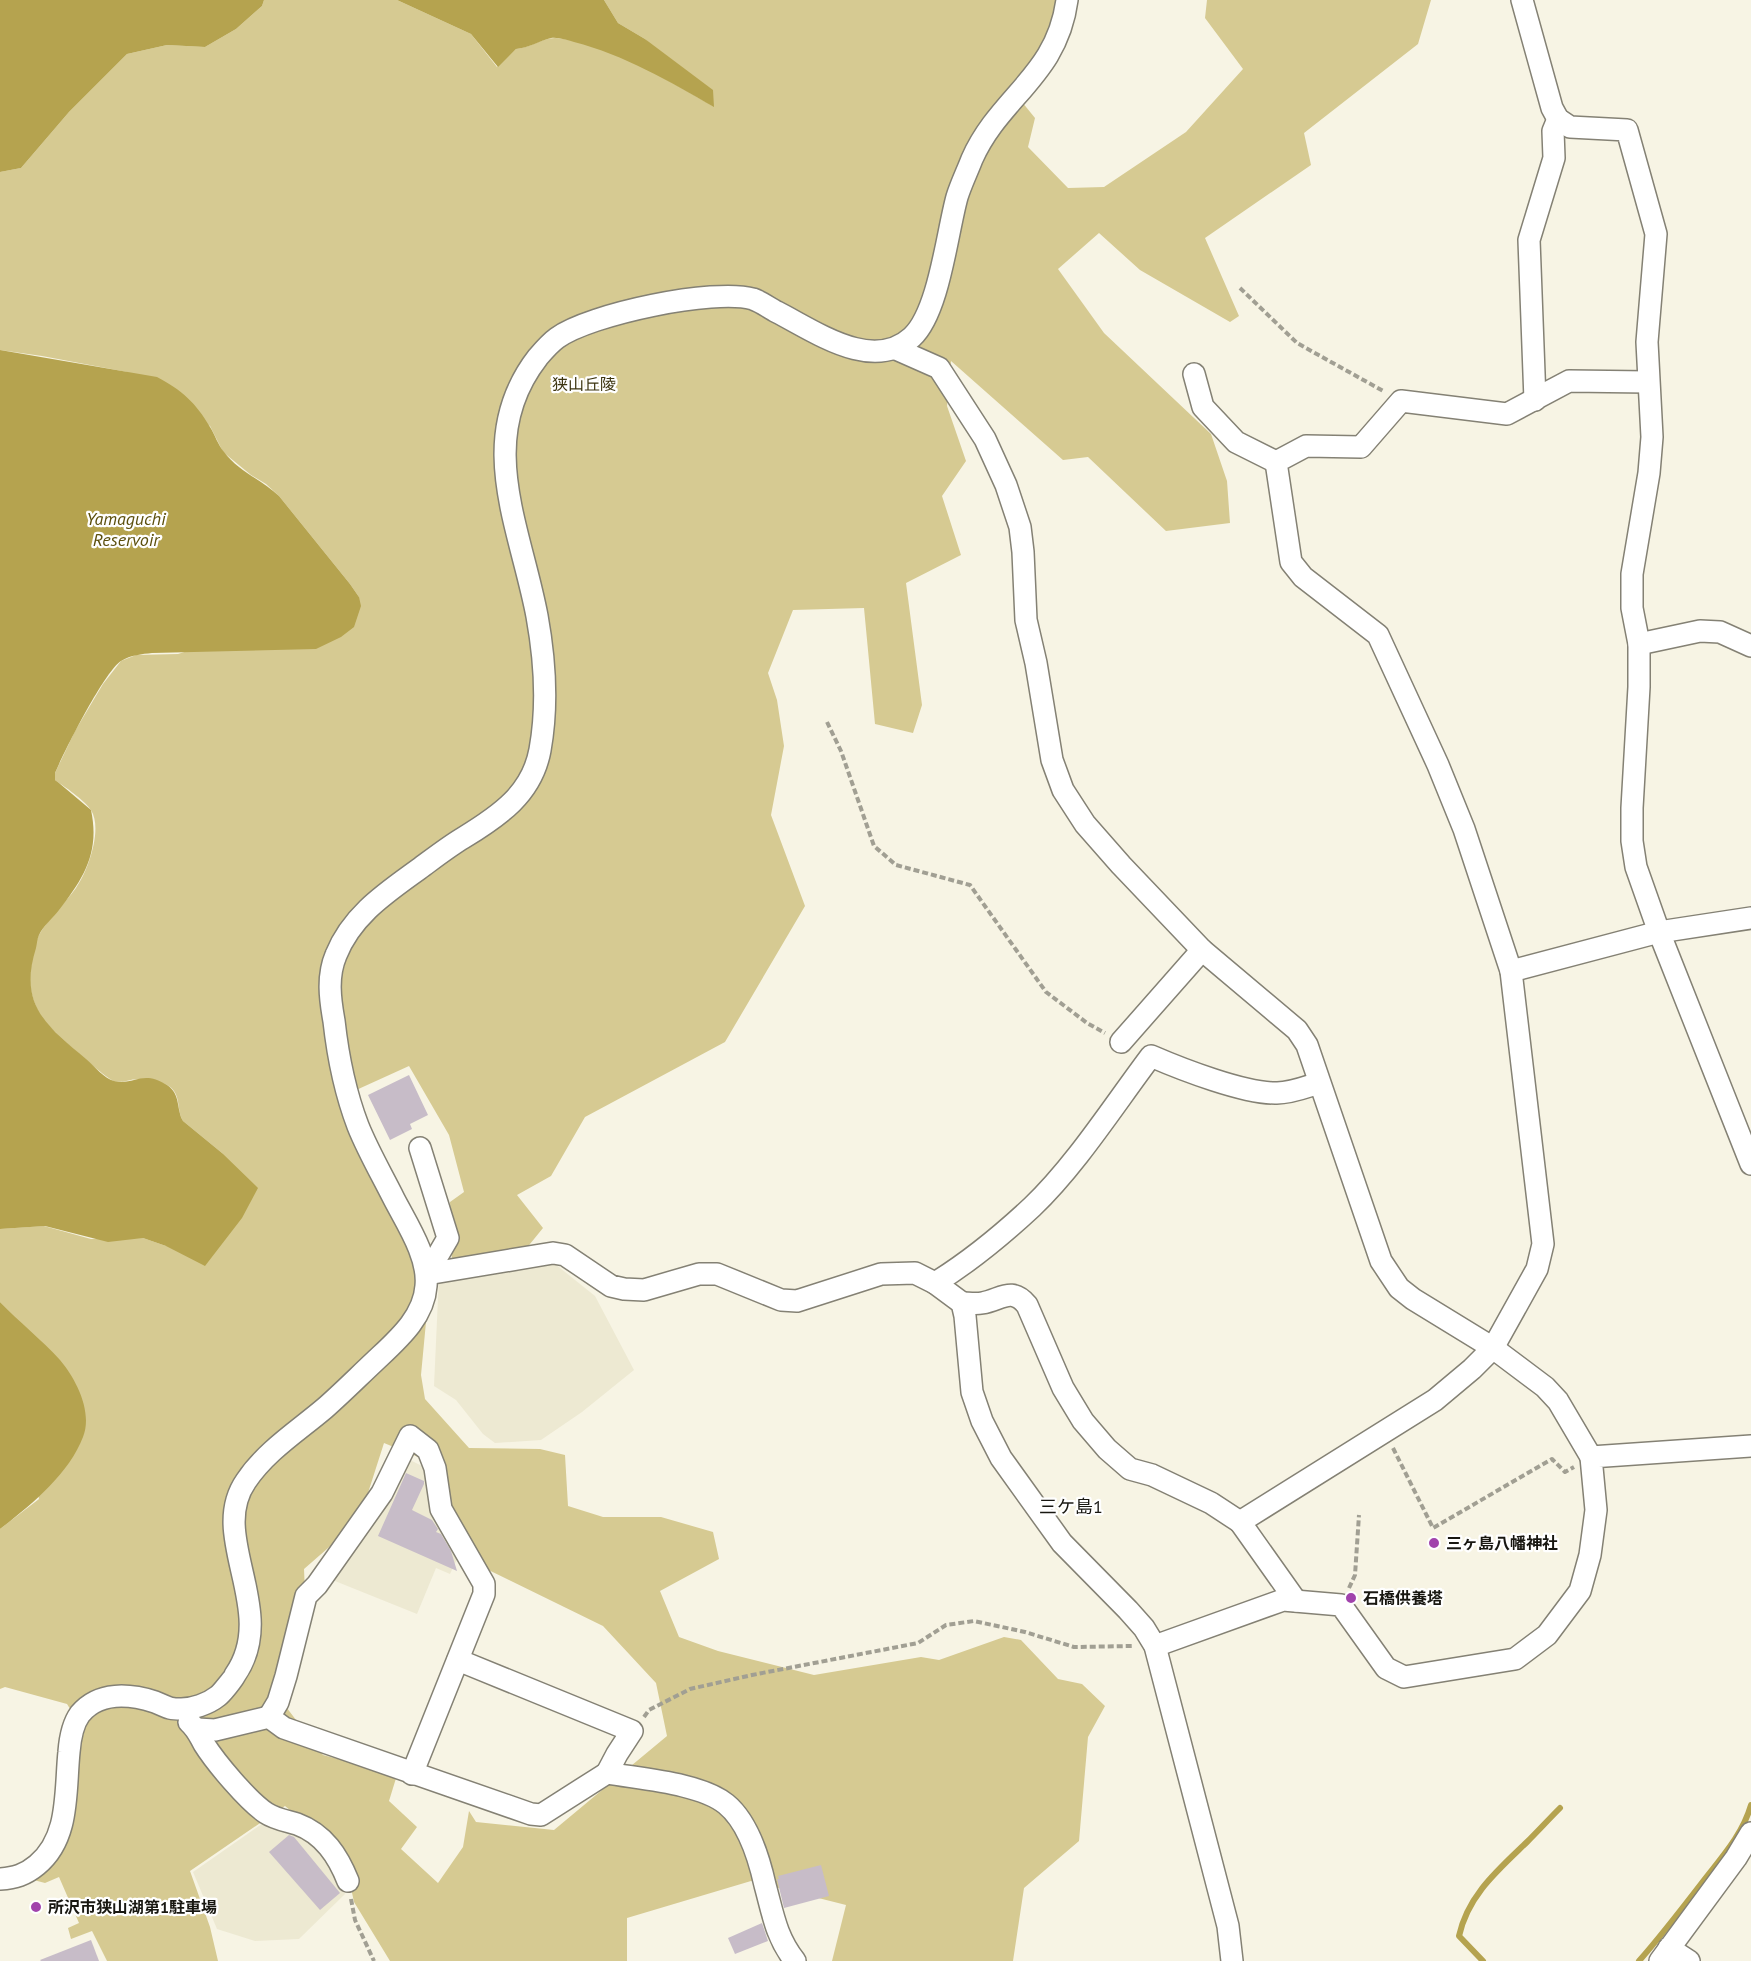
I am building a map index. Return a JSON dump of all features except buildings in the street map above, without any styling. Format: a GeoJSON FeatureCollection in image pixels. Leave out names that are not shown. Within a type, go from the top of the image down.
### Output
{"type":"FeatureCollection","features":[{"type":"Feature","properties":{"kind":"street"},"geometry":{"type":"LineString","coordinates":[[174,1710],[196,1707],[218,1696],[233,1679],[244,1660],[250,1639],[251,1615],[233,1520],[236,1498],[248,1478],[269,1454],[329,1405],[412,1323],[426,1297],[427,1274],[415,1241],[360,1132],[352,1107],[339,1058],[329,990],[333,961],[346,936],[368,907],[459,841],[493,820],[519,796],[535,773],[541,746],[544,700],[543,655],[536,610],[507,485],[504,453],[506,423],[515,397],[538,357],[557,338],[583,324],[664,304],[717,296],[753,299],[830,339],[870,353],[896,349],[916,334],[926,320],[959,190],[977,148],[988,128],[1050,55],[1065,17],[1067,0]]}},
{"type":"Feature","properties":{"kind":"street"},"geometry":{"type":"LineString","coordinates":[[1522,0],[1552,108],[1558,119],[1570,127],[1627,130],[1656,234],[1647,342],[1651,449],[1632,574],[1632,608],[1639,644],[1632,841],[1636,867],[1659,932],[1751,1164]]}},
{"type":"Feature","properties":{"kind":"street"},"geometry":{"type":"LineString","coordinates":[[1535,400],[1529,240],[1554,158],[1553,130],[1558,119]]}},
{"type":"Feature","properties":{"kind":"street"},"geometry":{"type":"LineString","coordinates":[[896,349],[939,368],[985,439],[1006,485],[1020,526],[1026,620],[1036,663],[1052,760],[1063,790],[1085,824],[1202,950],[1297,1030],[1307,1045],[1381,1261],[1399,1288],[1493,1348],[1545,1387],[1558,1401],[1591,1456],[1596,1510],[1590,1555],[1580,1591],[1547,1635],[1515,1659],[1404,1677],[1386,1668],[1341,1605],[1283,1600],[1155,1646]]}},
{"type":"Feature","properties":{"kind":"street"},"geometry":{"type":"LineString","coordinates":[[1194,374],[1203,407],[1236,442],[1276,462]]}},
{"type":"Feature","properties":{"kind":"street"},"geometry":{"type":"LineString","coordinates":[[1276,462],[1306,446],[1361,447],[1401,401],[1506,414],[1569,381],[1648,382]]}},
{"type":"Feature","properties":{"kind":"street"},"geometry":{"type":"LineString","coordinates":[[1240,1522],[1434,1400],[1472,1369],[1493,1348],[1537,1269],[1544,1244],[1510,971],[1464,829],[1438,765],[1378,635],[1303,577],[1291,562],[1276,462]]}},
{"type":"Feature","properties":{"kind":"street"},"geometry":{"type":"LineString","coordinates":[[1639,644],[1700,630],[1720,632],[1751,646]]}},
{"type":"Feature","properties":{"kind":"street"},"geometry":{"type":"LineString","coordinates":[[1510,971],[1659,932],[1751,918]]}},
{"type":"Feature","properties":{"kind":"street"},"geometry":{"type":"LineString","coordinates":[[1121,1042],[1202,950]]}},
{"type":"Feature","properties":{"kind":"street"},"geometry":{"type":"LineString","coordinates":[[935,1283],[956,1270],[1033,1206],[1071,1163],[1151,1056],[1260,1092],[1279,1093],[1319,1083]]}},
{"type":"Feature","properties":{"kind":"street"},"geometry":{"type":"LineString","coordinates":[[420,1148],[448,1238],[427,1274]]}},
{"type":"Feature","properties":{"kind":"street"},"geometry":{"type":"LineString","coordinates":[[427,1274],[553,1253],[565,1255],[611,1286],[624,1289],[644,1290],[699,1274],[717,1275],[728,1277],[781,1300],[797,1301],[880,1274],[915,1273],[935,1283],[962,1303],[982,1303],[1006,1295],[1017,1296],[1027,1305],[1063,1388],[1083,1421],[1107,1449],[1130,1469],[1152,1475],[1211,1503],[1240,1522],[1296,1601]]}},
{"type":"Feature","properties":{"kind":"street"},"geometry":{"type":"LineString","coordinates":[[962,1303],[972,1392],[982,1421],[1001,1458],[1062,1543],[1136,1619],[1155,1646],[1228,1926],[1232,1961]]}},
{"type":"Feature","properties":{"kind":"street"},"geometry":{"type":"LineString","coordinates":[[198,1729],[215,1730],[269,1717],[278,1702],[286,1676],[306,1596],[317,1585],[382,1493],[410,1436],[428,1450],[435,1468],[441,1509],[484,1584],[484,1594],[412,1774]]}},
{"type":"Feature","properties":{"kind":"street"},"geometry":{"type":"LineString","coordinates":[[1591,1456],[1751,1446]]}},
{"type":"Feature","properties":{"kind":"street"},"geometry":{"type":"LineString","coordinates":[[269,1717],[284,1728],[412,1774],[531,1814],[541,1815],[607,1773],[632,1731],[458,1660]]}},
{"type":"Feature","properties":{"kind":"street"},"geometry":{"type":"LineString","coordinates":[[0,1879],[15,1878],[31,1870],[51,1851],[60,1833],[72,1730],[81,1713],[94,1702],[110,1696],[134,1697],[174,1710],[198,1729],[204,1744],[229,1775],[267,1814],[301,1826],[329,1846],[338,1857],[348,1881]]}},
{"type":"Feature","properties":{"kind":"street"},"geometry":{"type":"LineString","coordinates":[[607,1773],[708,1792],[727,1804],[741,1820],[753,1846],[781,1941],[795,1961]]}},
{"type":"Feature","properties":{"kind":"street"},"geometry":{"type":"LineString","coordinates":[[1689,1961],[1664,1955],[1736,1858],[1751,1833]]}},
{"type":"Feature","properties":{"kind":"path"},"geometry":{"type":"LineString","coordinates":[[1240,288],[1296,343],[1401,401]]}},
{"type":"Feature","properties":{"kind":"path"},"geometry":{"type":"LineString","coordinates":[[827,722],[841,751],[874,846],[896,865],[970,885],[1046,992],[1087,1023],[1121,1042]]}},
{"type":"Feature","properties":{"kind":"path"},"geometry":{"type":"LineString","coordinates":[[1385,1431],[1433,1528],[1552,1459],[1565,1472],[1591,1456]]}},
{"type":"Feature","properties":{"kind":"path"},"geometry":{"type":"LineString","coordinates":[[1341,1605],[1355,1575],[1359,1515]]}},
{"type":"Feature","properties":{"kind":"path"},"geometry":{"type":"LineString","coordinates":[[632,1731],[649,1710],[690,1689],[918,1643],[946,1625],[974,1620],[1074,1647],[1155,1646]]}},
{"type":"Feature","properties":{"kind":"path"},"geometry":{"type":"LineString","coordinates":[[348,1881],[355,1920],[374,1961]]}},
{"type":"Feature","properties":{"kind":"shaded area"},"geometry":{"type":"Polygon","coordinates":[[[555,1264],[595,1296],[634,1370],[582,1412],[541,1440],[495,1443],[483,1434],[456,1400],[434,1386],[439,1276],[555,1264]]]}},
{"type":"Feature","properties":{"kind":"shaded area"},"geometry":{"type":"Polygon","coordinates":[[[404,1457],[434,1472],[458,1557],[450,1574],[436,1568],[417,1614],[330,1579],[404,1457]]]}},
{"type":"Feature","properties":{"kind":"shaded area"},"geometry":{"type":"Polygon","coordinates":[[[266,1821],[309,1837],[333,1863],[345,1894],[299,1939],[255,1941],[217,1929],[193,1872],[266,1821]]]}},
{"type":"Feature","properties":{"kind":"green space","name":"狭山丘陵"},"geometry":{"type":"Polygon","coordinates":[[[264,0],[397,0],[471,34],[497,67],[516,49],[551,38],[576,41],[637,64],[713,106],[645,39],[618,23],[604,0],[1070,0],[1022,102],[1035,118],[1028,147],[1068,188],[1104,187],[1186,132],[1243,69],[1205,18],[1207,0],[1431,0],[1418,44],[1304,133],[1311,165],[1205,238],[1239,316],[1230,322],[1140,270],[1099,233],[1058,269],[1104,333],[1211,434],[1227,481],[1230,523],[1166,531],[1088,457],[1063,460],[951,361],[947,406],[966,461],[942,496],[961,555],[906,583],[922,705],[913,733],[875,724],[864,608],[793,610],[768,673],[777,700],[784,746],[771,815],[805,906],[725,1042],[585,1117],[551,1176],[517,1195],[543,1228],[521,1255],[452,1262],[450,1202],[464,1192],[449,1135],[409,1066],[354,1091],[414,1251],[415,1278],[433,1290],[426,1322],[421,1375],[425,1399],[469,1448],[540,1449],[565,1455],[568,1506],[603,1517],[661,1517],[713,1532],[719,1559],[660,1591],[679,1637],[718,1651],[814,1675],[921,1657],[939,1660],[1004,1637],[1021,1640],[1058,1679],[1082,1684],[1105,1706],[1088,1737],[1079,1841],[1024,1888],[1013,1961],[832,1961],[846,1905],[751,1881],[627,1918],[627,1961],[390,1961],[354,1902],[344,1855],[285,1806],[190,1871],[210,1927],[218,1961],[107,1961],[92,1931],[71,1939],[68,1928],[79,1923],[59,1877],[45,1883],[30,1879],[60,1851],[84,1731],[67,1704],[5,1687],[0,1689],[0,1529],[39,1499],[8,1311],[0,1302],[0,1229],[44,1226],[91,1239],[143,1238],[166,1246],[225,1158],[183,1121],[177,1097],[172,1088],[149,1080],[135,1079],[119,1082],[109,1078],[89,1063],[55,1031],[42,1018],[36,1006],[30,984],[32,958],[37,940],[47,923],[81,881],[95,839],[94,818],[91,810],[81,799],[55,780],[55,773],[75,731],[103,684],[121,661],[136,655],[178,654],[359,597],[279,496],[223,452],[210,426],[127,372],[0,350],[0,172],[21,168],[69,112],[127,54],[167,45],[205,47],[236,29],[262,6],[264,0]],[[384,1443],[359,1521],[304,1569],[307,1637],[283,1703],[323,1755],[397,1775],[389,1801],[417,1827],[401,1849],[438,1883],[463,1847],[469,1811],[476,1822],[554,1830],[667,1736],[656,1683],[603,1626],[460,1556],[438,1465],[384,1443]]]}},
{"type":"Feature","properties":{"kind":"water"},"geometry":{"type":"Polygon","coordinates":[[[0,0],[264,0],[262,6],[236,29],[205,47],[167,45],[127,54],[69,112],[21,168],[0,172],[0,0]]]}},
{"type":"Feature","properties":{"kind":"water"},"geometry":{"type":"Polygon","coordinates":[[[397,0],[604,0],[618,23],[645,39],[713,90],[714,107],[628,61],[593,47],[560,38],[551,38],[516,49],[498,67],[471,34],[397,0]]]}},
{"type":"Feature","properties":{"kind":"water","name":"Yamaguchi Reservoir"},"geometry":{"type":"Polygon","coordinates":[[[0,350],[157,377],[174,387],[199,411],[230,459],[279,496],[359,597],[361,606],[354,627],[341,637],[316,649],[152,653],[133,656],[121,661],[95,696],[55,773],[55,780],[91,810],[93,839],[88,864],[76,887],[38,937],[31,968],[34,999],[48,1024],[59,1036],[107,1078],[121,1082],[151,1078],[167,1085],[176,1097],[183,1121],[222,1153],[258,1188],[242,1218],[205,1266],[166,1246],[143,1238],[108,1242],[45,1226],[0,1229],[0,350]]]}},
{"type":"Feature","properties":{"kind":"water"},"geometry":{"type":"Polygon","coordinates":[[[0,1302],[66,1368],[81,1396],[86,1427],[77,1451],[48,1488],[0,1529],[0,1302]]]}},
{"type":"Feature","properties":{"kind":"waterway"},"geometry":{"type":"LineString","coordinates":[[1639,1961],[1730,1847],[1751,1805]]}},
{"type":"Feature","properties":{"kind":"waterway"},"geometry":{"type":"LineString","coordinates":[[1483,1961],[1459,1936],[1469,1908],[1495,1873],[1560,1808]]}},
{"type":"Feature","properties":{"kind":"place","name":"三ヶ島八幡神社"},"geometry":{"type":"Point","coordinates":[1434,1543]}},
{"type":"Feature","properties":{"kind":"place","name":"石橋供養塔"},"geometry":{"type":"Point","coordinates":[1351,1598]}},
{"type":"Feature","properties":{"kind":"place","name":"所沢市狭山湖第1駐車場"},"geometry":{"type":"Point","coordinates":[36,1907]}},
{"type":"Feature","properties":{"kind":"district","name":"三ケ島1"},"geometry":{"type":"Point","coordinates":[1071,1507]}}]}
